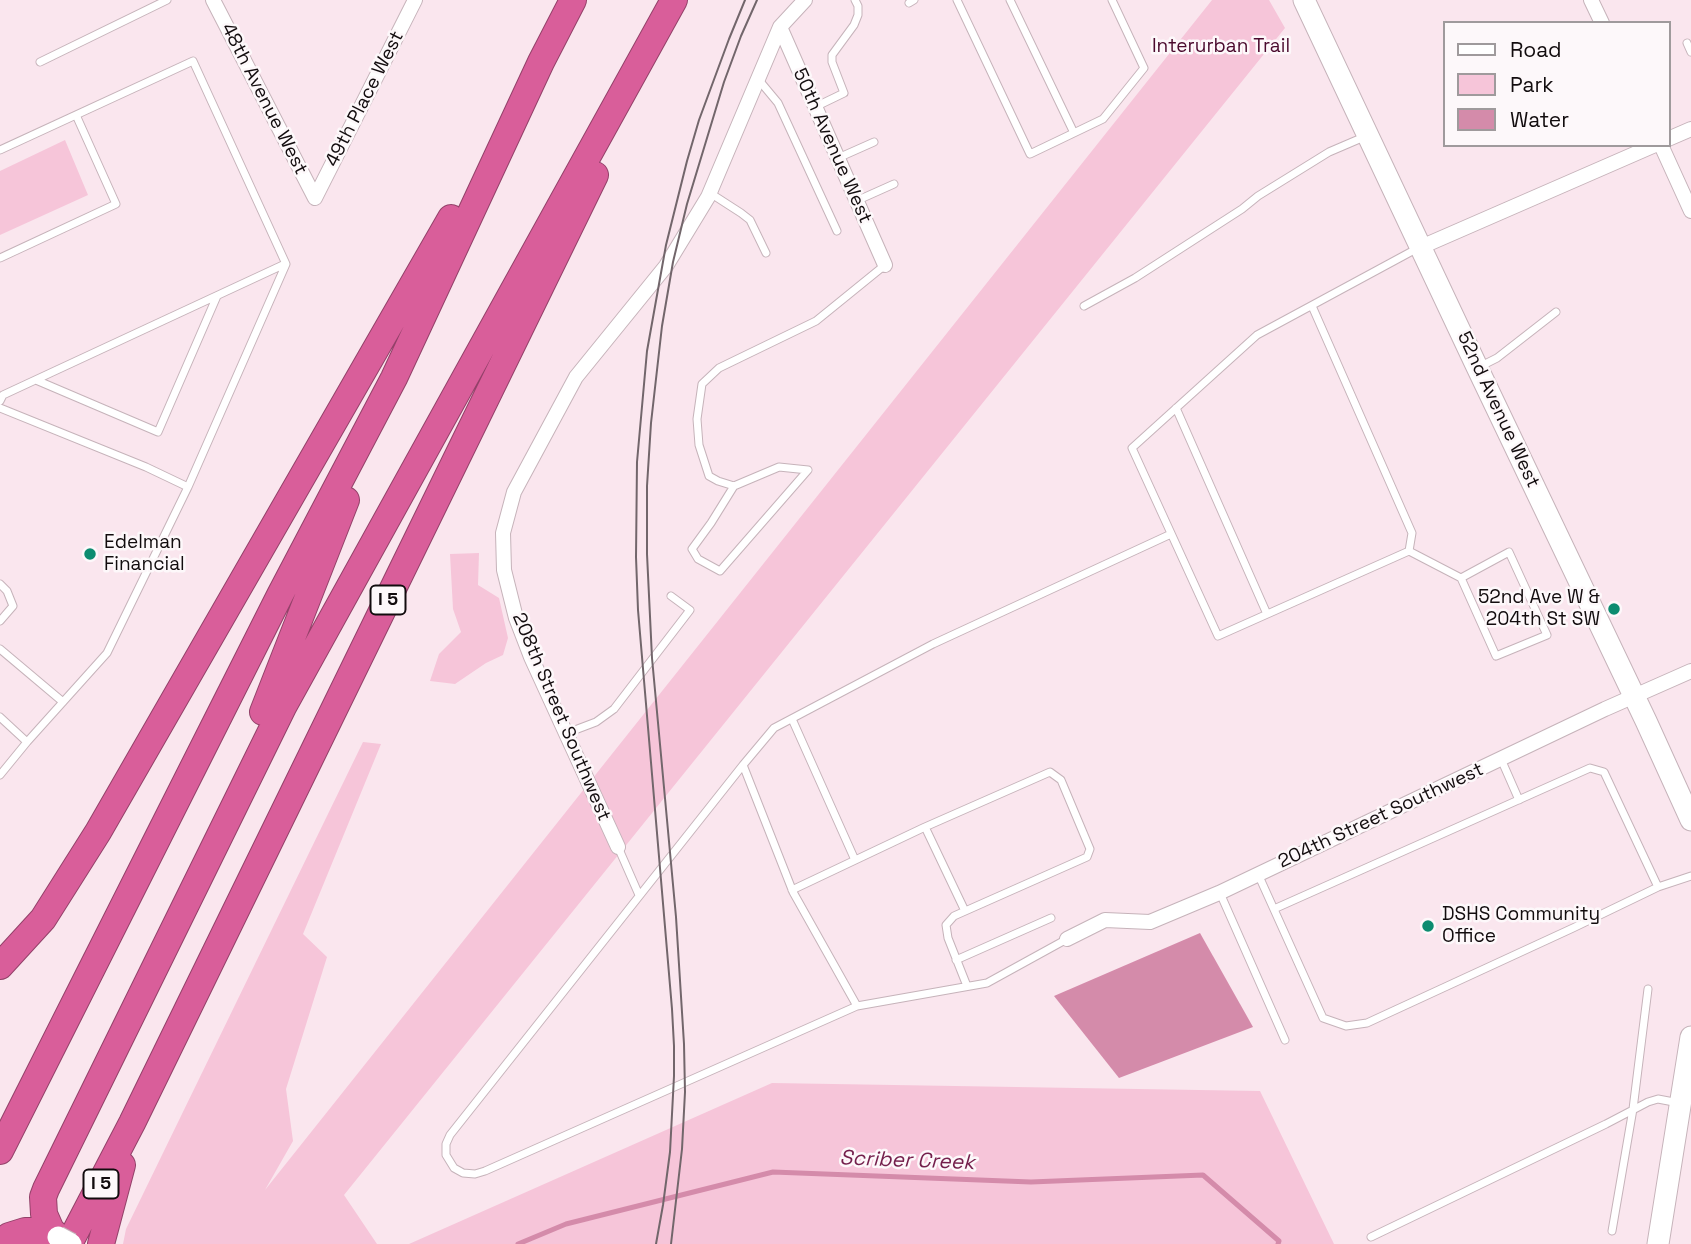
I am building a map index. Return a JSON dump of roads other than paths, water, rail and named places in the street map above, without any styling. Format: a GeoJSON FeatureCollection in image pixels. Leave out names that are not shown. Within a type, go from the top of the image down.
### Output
{"type":"FeatureCollection","features":[{"type":"Feature","properties":{"kind":"highway"},"geometry":{"type":"LineString","coordinates":[[0,1151],[280,595],[394,378],[541,62],[573,0]]}},
{"type":"Feature","properties":{"kind":"highway"},"geometry":{"type":"LineString","coordinates":[[74,1110],[283,706],[669,9]]}},
{"type":"Feature","properties":{"kind":"highway","name":"I 5"},"geometry":{"type":"LineString","coordinates":[[66,1242],[132,1123],[584,201],[669,9]]}},
{"type":"Feature","properties":{"kind":"highway"},"geometry":{"type":"LineString","coordinates":[[0,966],[43,919],[98,832],[541,62]]}},
{"type":"Feature","properties":{"kind":"highway"},"geometry":{"type":"LineString","coordinates":[[66,1242],[47,1223],[43,1197],[74,1110],[268,702],[394,378]]}},
{"type":"Feature","properties":{"kind":"highway"},"geometry":{"type":"LineString","coordinates":[[101,1244],[132,1123]]}},
{"type":"Feature","properties":{"kind":"highway"},"geometry":{"type":"LineString","coordinates":[[1,1244],[9,1236],[24,1231],[41,1231],[66,1242]]}},
{"type":"Feature","properties":{"kind":"highway"},"geometry":{"type":"LineString","coordinates":[[26,1244],[40,1239],[66,1242]]}},
{"type":"Feature","properties":{"kind":"street","name":"48th Avenue West"},"geometry":{"type":"LineString","coordinates":[[213,0],[314,198]]}},
{"type":"Feature","properties":{"kind":"street","name":"49th Place West"},"geometry":{"type":"LineString","coordinates":[[314,198],[415,0]]}},
{"type":"Feature","properties":{"kind":"street","name":"208th Street Southwest"},"geometry":{"type":"LineString","coordinates":[[618,847],[531,657],[516,618],[504,570],[503,533],[514,492],[576,377],[666,266],[710,192],[780,27],[805,0]]}},
{"type":"Feature","properties":{"kind":"street","name":"52nd Avenue West"},"geometry":{"type":"LineString","coordinates":[[1304,0],[1691,820]]}},
{"type":"Feature","properties":{"kind":"street"},"geometry":{"type":"LineString","coordinates":[[1591,0],[1601,21]]}},
{"type":"Feature","properties":{"kind":"street","name":"50th Avenue West"},"geometry":{"type":"LineString","coordinates":[[780,27],[885,265]]}},
{"type":"Feature","properties":{"kind":"street"},"geometry":{"type":"LineString","coordinates":[[1670,138],[1691,129]]}},
{"type":"Feature","properties":{"kind":"street"},"geometry":{"type":"LineString","coordinates":[[1421,247],[1650,147]]}},
{"type":"Feature","properties":{"kind":"street"},"geometry":{"type":"LineString","coordinates":[[1662,147],[1691,211]]}},
{"type":"Feature","properties":{"kind":"street","name":"204th Street Southwest"},"geometry":{"type":"LineString","coordinates":[[1067,939],[1105,920],[1150,922],[1691,671]]}},
{"type":"Feature","properties":{"kind":"street"},"geometry":{"type":"LineString","coordinates":[[1658,1244],[1691,1037]]}},
{"type":"Feature","properties":{"kind":"lane"},"geometry":{"type":"LineString","coordinates":[[40,62],[167,0]]}},
{"type":"Feature","properties":{"kind":"lane"},"geometry":{"type":"LineString","coordinates":[[815,107],[844,93],[832,62],[832,55],[854,25],[858,15],[855,0]]}},
{"type":"Feature","properties":{"kind":"lane"},"geometry":{"type":"LineString","coordinates":[[957,0],[1030,154],[1103,119],[1144,68],[1112,0]]}},
{"type":"Feature","properties":{"kind":"lane"},"geometry":{"type":"LineString","coordinates":[[1010,0],[1074,133]]}},
{"type":"Feature","properties":{"kind":"lane"},"geometry":{"type":"LineString","coordinates":[[1687,43],[1691,52]]}},
{"type":"Feature","properties":{"kind":"lane"},"geometry":{"type":"LineString","coordinates":[[0,150],[193,61],[286,264],[188,487],[107,653],[27,741],[0,775]]}},
{"type":"Feature","properties":{"kind":"lane"},"geometry":{"type":"LineString","coordinates":[[758,79],[779,103],[837,231]]}},
{"type":"Feature","properties":{"kind":"lane"},"geometry":{"type":"LineString","coordinates":[[0,258],[116,204],[76,115]]}},
{"type":"Feature","properties":{"kind":"lane"},"geometry":{"type":"LineString","coordinates":[[1084,306],[1135,278],[1329,152],[1368,135]]}},
{"type":"Feature","properties":{"kind":"lane"},"geometry":{"type":"LineString","coordinates":[[838,158],[874,142]]}},
{"type":"Feature","properties":{"kind":"lane"},"geometry":{"type":"LineString","coordinates":[[856,201],[894,184]]}},
{"type":"Feature","properties":{"kind":"lane"},"geometry":{"type":"LineString","coordinates":[[710,192],[750,220],[766,253]]}},
{"type":"Feature","properties":{"kind":"lane"},"geometry":{"type":"LineString","coordinates":[[1409,551],[1218,636],[1132,448],[1257,335],[1421,247]]}},
{"type":"Feature","properties":{"kind":"lane"},"geometry":{"type":"LineString","coordinates":[[0,401],[3,395],[286,264]]}},
{"type":"Feature","properties":{"kind":"lane"},"geometry":{"type":"LineString","coordinates":[[734,486],[692,549],[698,559],[720,571],[807,470],[779,467],[734,486],[709,476],[699,445],[697,419],[702,384],[719,368],[816,321],[885,265]]}},
{"type":"Feature","properties":{"kind":"lane"},"geometry":{"type":"LineString","coordinates":[[36,380],[158,432],[218,296]]}},
{"type":"Feature","properties":{"kind":"lane"},"geometry":{"type":"LineString","coordinates":[[1312,306],[1412,533],[1409,551]]}},
{"type":"Feature","properties":{"kind":"lane"},"geometry":{"type":"LineString","coordinates":[[1477,367],[1497,358],[1556,312]]}},
{"type":"Feature","properties":{"kind":"lane"},"geometry":{"type":"LineString","coordinates":[[0,408],[146,467],[188,487]]}},
{"type":"Feature","properties":{"kind":"lane"},"geometry":{"type":"LineString","coordinates":[[1176,408],[1267,614]]}},
{"type":"Feature","properties":{"kind":"lane"},"geometry":{"type":"LineString","coordinates":[[1067,939],[987,983],[858,1006],[485,1171],[463,1173],[449,1162],[445,1151],[450,1135],[774,728],[933,644],[1171,534]]}},
{"type":"Feature","properties":{"kind":"lane"},"geometry":{"type":"LineString","coordinates":[[1409,551],[1461,578],[1496,656],[1547,635],[1509,552],[1461,578]]}},
{"type":"Feature","properties":{"kind":"lane"},"geometry":{"type":"LineString","coordinates":[[0,584],[7,591],[13,606],[0,621]]}},
{"type":"Feature","properties":{"kind":"lane"},"geometry":{"type":"LineString","coordinates":[[566,733],[596,722],[614,709],[690,610],[671,596]]}},
{"type":"Feature","properties":{"kind":"lane"},"geometry":{"type":"LineString","coordinates":[[0,649],[63,702]]}},
{"type":"Feature","properties":{"kind":"lane"},"geometry":{"type":"LineString","coordinates":[[0,717],[27,741]]}},
{"type":"Feature","properties":{"kind":"lane"},"geometry":{"type":"LineString","coordinates":[[792,719],[855,860]]}},
{"type":"Feature","properties":{"kind":"lane"},"geometry":{"type":"LineString","coordinates":[[1502,759],[1519,800]]}},
{"type":"Feature","properties":{"kind":"lane"},"geometry":{"type":"LineString","coordinates":[[743,765],[792,890],[858,1006]]}},
{"type":"Feature","properties":{"kind":"lane"},"geometry":{"type":"LineString","coordinates":[[1274,909],[1590,768],[1604,772],[1658,887]]}},
{"type":"Feature","properties":{"kind":"lane"},"geometry":{"type":"LineString","coordinates":[[792,890],[1050,772],[1061,780],[1090,849],[1087,857],[954,916],[946,925],[948,938],[967,986]]}},
{"type":"Feature","properties":{"kind":"lane"},"geometry":{"type":"LineString","coordinates":[[925,828],[965,911]]}},
{"type":"Feature","properties":{"kind":"lane"},"geometry":{"type":"LineString","coordinates":[[618,847],[639,895]]}},
{"type":"Feature","properties":{"kind":"lane"},"geometry":{"type":"LineString","coordinates":[[1258,874],[1323,1018],[1346,1026],[1367,1023],[1658,887],[1691,876]]}},
{"type":"Feature","properties":{"kind":"lane"},"geometry":{"type":"LineString","coordinates":[[1219,892],[1285,1040]]}},
{"type":"Feature","properties":{"kind":"lane"},"geometry":{"type":"LineString","coordinates":[[956,960],[1051,918]]}},
{"type":"Feature","properties":{"kind":"lane"},"geometry":{"type":"LineString","coordinates":[[1612,1231],[1633,1109],[1648,989]]}},
{"type":"Feature","properties":{"kind":"lane"},"geometry":{"type":"LineString","coordinates":[[1371,1237],[1648,1102],[1658,1099],[1680,1103]]}},
{"type":"Feature","properties":{"kind":"water"},"geometry":{"type":"Polygon","coordinates":[[[1200,933],[1253,1027],[1119,1078],[1054,996],[1200,933]]]}},
{"type":"Feature","properties":{"kind":"waterway","name":"Scriber Creek"},"geometry":{"type":"LineString","coordinates":[[518,1244],[566,1224],[773,1172],[1031,1182],[1203,1175],[1279,1241],[1278,1244]]}},
{"type":"Feature","properties":{"kind":"tram line"},"geometry":{"type":"LineString","coordinates":[[656,1244],[670,1152],[674,1046],[638,610],[637,462],[647,351],[666,245],[699,120],[745,0]]}},
{"type":"Feature","properties":{"kind":"tram line"},"geometry":{"type":"LineString","coordinates":[[671,1244],[682,1149],[684,1044],[676,917],[652,658],[647,554],[651,423],[662,326],[687,204],[724,82],[757,0]]}},
{"type":"Feature","properties":{"kind":"place","name":"Edelman Financial"},"geometry":{"type":"Point","coordinates":[90,554]}},
{"type":"Feature","properties":{"kind":"place","name":"52nd Ave W & 204th St SW"},"geometry":{"type":"Point","coordinates":[1614,609]}},
{"type":"Feature","properties":{"kind":"place","name":"DSHS Community Office"},"geometry":{"type":"Point","coordinates":[1428,926]}},
{"type":"Feature","properties":{"kind":"park label","name":"Interurban Trail"},"geometry":{"type":"Point","coordinates":[1221,47]}}]}
